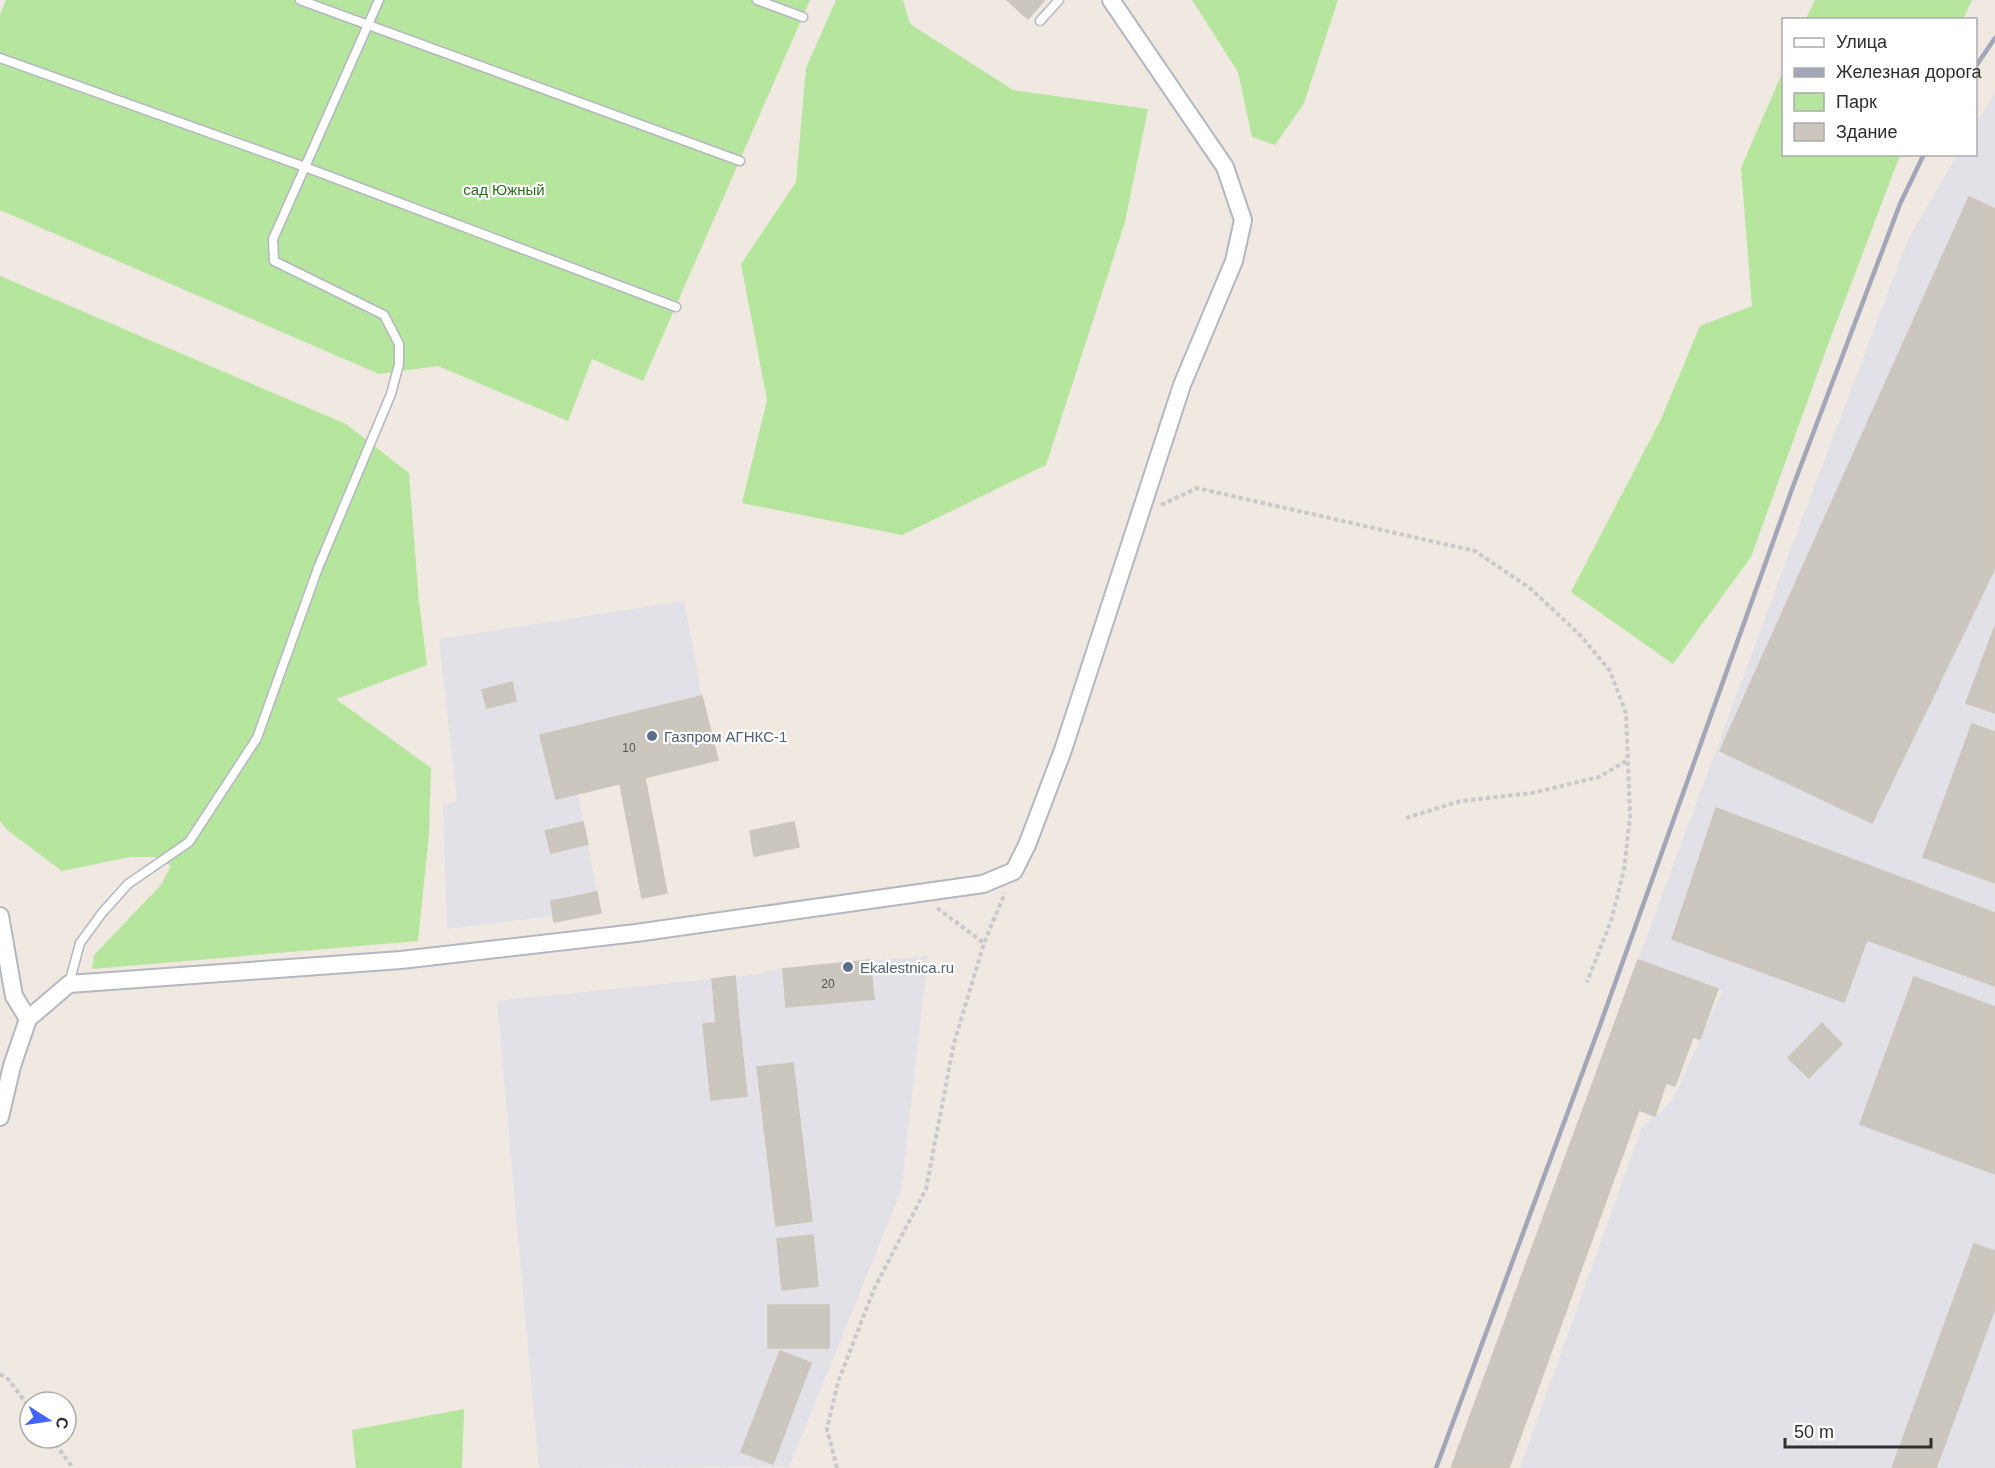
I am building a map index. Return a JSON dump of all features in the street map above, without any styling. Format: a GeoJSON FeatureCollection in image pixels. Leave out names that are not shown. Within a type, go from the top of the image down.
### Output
{"type":"FeatureCollection","features":[{"type":"Feature","properties":{"kind":"street"},"geometry":{"type":"LineString","coordinates":[[0,1118],[12,1066],[28,1019],[69,984],[400,960],[636,933],[983,884],[1014,871],[1027,845],[1063,750],[1182,385],[1234,261],[1243,220],[1225,167],[1111,0]]}},
{"type":"Feature","properties":{"kind":"street"},"geometry":{"type":"LineString","coordinates":[[0,916],[14,996],[28,1019]]}},
{"type":"Feature","properties":{"kind":"lane"},"geometry":{"type":"LineString","coordinates":[[300,0],[740,161]]}},
{"type":"Feature","properties":{"kind":"lane"},"geometry":{"type":"LineString","coordinates":[[69,984],[80,943],[102,913],[128,884],[189,842],[257,738],[318,568],[391,394],[399,364],[399,344],[384,315],[274,261],[273,238],[379,0]]}},
{"type":"Feature","properties":{"kind":"lane"},"geometry":{"type":"LineString","coordinates":[[757,0],[803,17]]}},
{"type":"Feature","properties":{"kind":"lane"},"geometry":{"type":"LineString","coordinates":[[1040,21],[1059,0]]}},
{"type":"Feature","properties":{"kind":"lane"},"geometry":{"type":"LineString","coordinates":[[0,58],[305,167],[676,307]]}},
{"type":"Feature","properties":{"kind":"path"},"geometry":{"type":"LineString","coordinates":[[1139,516],[1197,488],[1475,551],[1532,590],[1581,636],[1610,671],[1626,713],[1629,759],[1630,817],[1624,870],[1611,921],[1587,982]]}},
{"type":"Feature","properties":{"kind":"path"},"geometry":{"type":"LineString","coordinates":[[1406,818],[1461,801],[1532,793],[1599,777],[1629,759]]}},
{"type":"Feature","properties":{"kind":"path"},"geometry":{"type":"LineString","coordinates":[[837,1468],[827,1429],[838,1382],[874,1289],[926,1189],[954,1043],[984,943],[1014,871]]}},
{"type":"Feature","properties":{"kind":"path"},"geometry":{"type":"LineString","coordinates":[[917,893],[984,943]]}},
{"type":"Feature","properties":{"kind":"path"},"geometry":{"type":"LineString","coordinates":[[0,1374],[9,1380],[18,1392]]}},
{"type":"Feature","properties":{"kind":"path"},"geometry":{"type":"LineString","coordinates":[[60,1450],[73,1468]]}},
{"type":"Feature","properties":{"kind":"shaded area"},"geometry":{"type":"Polygon","coordinates":[[[1995,93],[1995,1468],[1520,1468],[1642,1127],[1672,1101],[1722,991],[1638,960],[1908,240],[1956,156],[1977,156],[1977,121],[1995,93]]]}},
{"type":"Feature","properties":{"kind":"shaded area"},"geometry":{"type":"Polygon","coordinates":[[[684,601],[702,696],[718,760],[578,794],[601,913],[554,922],[553,916],[447,929],[443,805],[457,801],[439,639],[684,601]]]}},
{"type":"Feature","properties":{"kind":"shaded area"},"geometry":{"type":"Polygon","coordinates":[[[928,956],[901,1191],[789,1467],[539,1468],[497,1001],[760,974],[775,969],[928,956]]]}},
{"type":"Feature","properties":{"kind":"green space","name":"сад Южный"},"geometry":{"type":"Polygon","coordinates":[[[6,0],[810,0],[643,381],[592,359],[568,421],[438,366],[379,374],[0,210],[0,15],[6,0]]]}},
{"type":"Feature","properties":{"kind":"green space"},"geometry":{"type":"Polygon","coordinates":[[[836,0],[903,0],[910,24],[1013,90],[1148,109],[1125,222],[1046,465],[902,535],[742,503],[767,400],[741,264],[796,182],[806,68],[836,0]]]}},
{"type":"Feature","properties":{"kind":"green space"},"geometry":{"type":"Polygon","coordinates":[[[1192,0],[1338,0],[1304,103],[1275,145],[1252,137],[1238,72],[1192,0]]]}},
{"type":"Feature","properties":{"kind":"green space"},"geometry":{"type":"Polygon","coordinates":[[[1815,0],[1972,0],[1963,18],[1806,18],[1815,0]]]}},
{"type":"Feature","properties":{"kind":"green space"},"geometry":{"type":"Polygon","coordinates":[[[1782,73],[1782,156],[1900,156],[1751,557],[1673,664],[1571,592],[1661,419],[1700,326],[1752,306],[1741,168],[1782,73]]]}},
{"type":"Feature","properties":{"kind":"green space"},"geometry":{"type":"Polygon","coordinates":[[[0,276],[346,424],[409,473],[419,602],[427,665],[336,699],[431,768],[429,834],[418,941],[92,969],[94,955],[161,885],[171,866],[157,857],[130,857],[62,871],[6,829],[0,821],[0,276]]]}},
{"type":"Feature","properties":{"kind":"green space"},"geometry":{"type":"Polygon","coordinates":[[[464,1409],[462,1468],[356,1468],[352,1430],[464,1409]]]}},
{"type":"Feature","properties":{"kind":"building"},"geometry":{"type":"Polygon","coordinates":[[[1007,0],[1042,0],[1044,1],[1028,19],[1007,0]]]}},
{"type":"Feature","properties":{"kind":"building"},"geometry":{"type":"Polygon","coordinates":[[[1969,197],[1995,209],[1995,568],[1872,823],[1720,751],[1969,197]]]}},
{"type":"Feature","properties":{"kind":"building"},"geometry":{"type":"Polygon","coordinates":[[[1995,626],[1995,713],[1966,703],[1995,626]]]}},
{"type":"Feature","properties":{"kind":"building"},"geometry":{"type":"Polygon","coordinates":[[[512,682],[516,701],[487,708],[482,690],[512,682]]]}},
{"type":"Feature","properties":{"kind":"building"},"geometry":{"type":"Polygon","coordinates":[[[702,696],[718,760],[556,799],[540,735],[702,696]]]}},
{"type":"Feature","properties":{"kind":"building"},"geometry":{"type":"Polygon","coordinates":[[[1972,724],[1995,732],[1995,883],[1923,857],[1972,724]]]}},
{"type":"Feature","properties":{"kind":"building"},"geometry":{"type":"Polygon","coordinates":[[[645,778],[667,893],[642,898],[620,784],[645,778]]]}},
{"type":"Feature","properties":{"kind":"building"},"geometry":{"type":"Polygon","coordinates":[[[1716,808],[1995,913],[1995,986],[1867,940],[1844,1002],[1672,939],[1716,808]]]}},
{"type":"Feature","properties":{"kind":"building"},"geometry":{"type":"Polygon","coordinates":[[[583,822],[588,844],[551,853],[545,831],[583,822]]]}},
{"type":"Feature","properties":{"kind":"building"},"geometry":{"type":"Polygon","coordinates":[[[794,822],[799,847],[754,856],[750,831],[794,822]]]}},
{"type":"Feature","properties":{"kind":"building"},"geometry":{"type":"Polygon","coordinates":[[[597,892],[601,913],[554,922],[551,901],[597,892]]]}},
{"type":"Feature","properties":{"kind":"building"},"geometry":{"type":"Polygon","coordinates":[[[870,960],[874,999],[786,1007],[783,969],[870,960]]]}},
{"type":"Feature","properties":{"kind":"building"},"geometry":{"type":"Polygon","coordinates":[[[1638,960],[1718,989],[1700,1039],[1693,1037],[1675,1086],[1666,1083],[1655,1116],[1639,1110],[1509,1468],[1451,1468],[1638,960]]]}},
{"type":"Feature","properties":{"kind":"building"},"geometry":{"type":"Polygon","coordinates":[[[735,976],[739,1021],[716,1023],[712,979],[735,976]]]}},
{"type":"Feature","properties":{"kind":"building"},"geometry":{"type":"Polygon","coordinates":[[[1914,977],[1995,1007],[1995,1174],[1860,1124],[1914,977]]]}},
{"type":"Feature","properties":{"kind":"building"},"geometry":{"type":"Polygon","coordinates":[[[739,1021],[747,1096],[711,1100],[703,1024],[739,1021]]]}},
{"type":"Feature","properties":{"kind":"building"},"geometry":{"type":"Polygon","coordinates":[[[1822,1023],[1842,1044],[1809,1078],[1788,1058],[1822,1023]]]}},
{"type":"Feature","properties":{"kind":"building"},"geometry":{"type":"Polygon","coordinates":[[[793,1063],[812,1221],[776,1226],[757,1067],[793,1063]]]}},
{"type":"Feature","properties":{"kind":"building"},"geometry":{"type":"Polygon","coordinates":[[[813,1235],[818,1286],[782,1290],[777,1239],[813,1235]]]}},
{"type":"Feature","properties":{"kind":"building"},"geometry":{"type":"Polygon","coordinates":[[[1974,1244],[1995,1251],[1995,1308],[1936,1468],[1892,1468],[1974,1244]]]}},
{"type":"Feature","properties":{"kind":"building"},"geometry":{"type":"Polygon","coordinates":[[[768,1305],[829,1305],[829,1348],[768,1348],[768,1305]]]}},
{"type":"Feature","properties":{"kind":"building"},"geometry":{"type":"Polygon","coordinates":[[[780,1351],[811,1363],[773,1464],[741,1452],[780,1351]]]}},
{"type":"Feature","properties":{"kind":"railway"},"geometry":{"type":"LineString","coordinates":[[1977,65],[1995,38]]}},
{"type":"Feature","properties":{"kind":"railway"},"geometry":{"type":"LineString","coordinates":[[1436,1468],[1599,1028],[1792,489],[1900,204],[1923,156]]}},
{"type":"Feature","properties":{"kind":"place","name":"Газпром АГНКС-1"},"geometry":{"type":"Point","coordinates":[652,736]}},
{"type":"Feature","properties":{"kind":"place","name":"Ekalestnica.ru"},"geometry":{"type":"Point","coordinates":[848,967]}}]}
